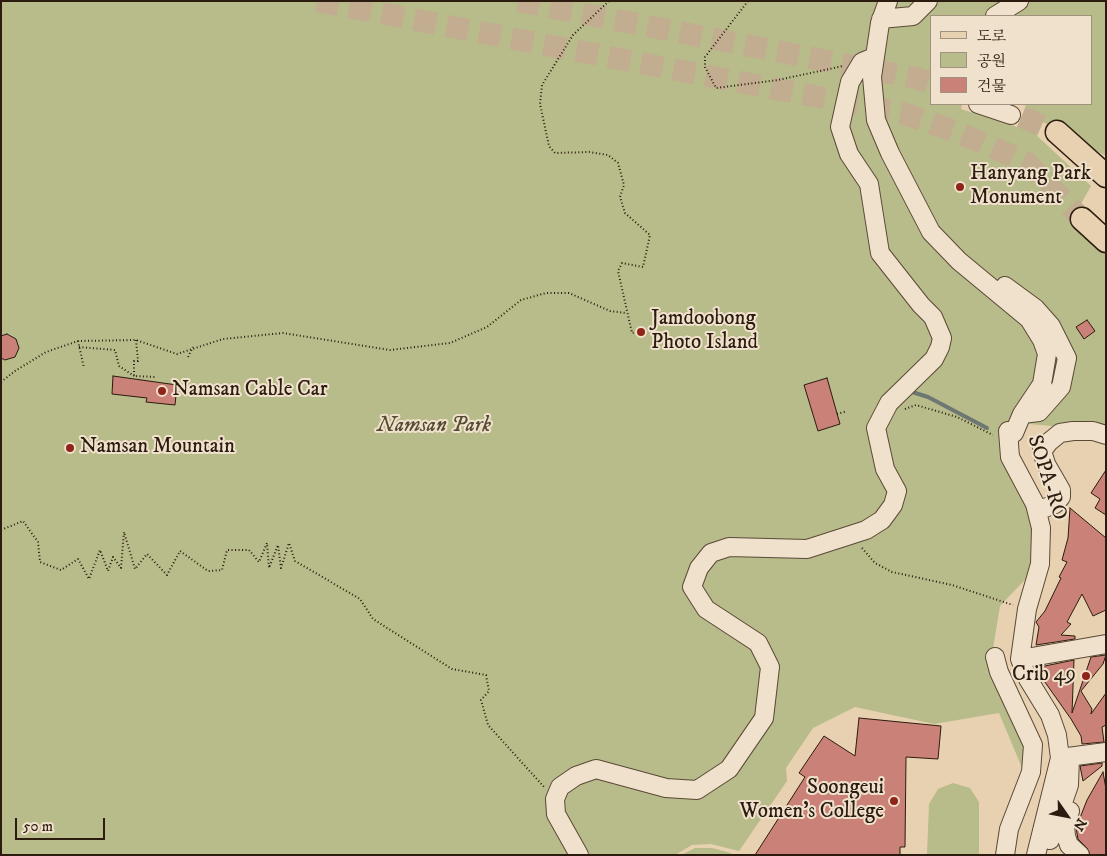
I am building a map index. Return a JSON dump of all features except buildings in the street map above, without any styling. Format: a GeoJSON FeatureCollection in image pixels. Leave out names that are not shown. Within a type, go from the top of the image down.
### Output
{"type":"FeatureCollection","features":[{"type":"Feature","properties":{"kind":"main road"},"geometry":{"type":"LineString","coordinates":[[1056,132],[1106,176]]}},
{"type":"Feature","properties":{"kind":"main road"},"geometry":{"type":"LineString","coordinates":[[1082,219],[1106,241]]}},
{"type":"Feature","properties":{"kind":"street","name":"SOPA-RO"},"geometry":{"type":"LineString","coordinates":[[888,1],[868,60],[872,77],[876,120],[890,153],[931,232],[973,273],[1028,320],[1042,340],[1047,354],[1042,384],[1022,414],[1014,433],[1008,431],[1007,442],[1010,457],[1037,511],[1041,528],[1040,564],[1027,609],[1020,659]]}},
{"type":"Feature","properties":{"kind":"street"},"geometry":{"type":"LineString","coordinates":[[881,19],[912,16],[928,1]]}},
{"type":"Feature","properties":{"kind":"street"},"geometry":{"type":"LineString","coordinates":[[997,15],[1019,1]]}},
{"type":"Feature","properties":{"kind":"street"},"geometry":{"type":"LineString","coordinates":[[579,855],[556,814],[555,799],[560,787],[576,776],[596,769],[666,788],[697,790],[729,769],[764,718],[770,667],[758,642],[706,609],[692,588],[699,568],[711,553],[730,547],[807,549],[866,530],[882,520],[893,504],[897,491],[886,469],[876,428],[880,416],[889,402],[934,359],[940,348],[942,338],[933,317],[921,306],[880,253],[869,184],[849,154],[840,127],[850,82],[868,60]]}},
{"type":"Feature","properties":{"kind":"street"},"geometry":{"type":"LineString","coordinates":[[981,105],[1011,115]]}},
{"type":"Feature","properties":{"kind":"street"},"geometry":{"type":"LineString","coordinates":[[1037,511],[1056,504],[1061,497],[1061,490],[1046,464],[1042,451],[1049,442],[1060,433],[1073,431],[1093,431],[1106,435]]}},
{"type":"Feature","properties":{"kind":"street"},"geometry":{"type":"LineString","coordinates":[[1046,855],[1069,784],[1065,757],[1050,715],[1028,679],[1020,659],[1106,644]]}},
{"type":"Feature","properties":{"kind":"street"},"geometry":{"type":"LineString","coordinates":[[995,657],[999,672],[1033,745],[1031,772],[1009,829],[1005,855]]}},
{"type":"Feature","properties":{"kind":"street"},"geometry":{"type":"LineString","coordinates":[[1065,757],[1106,752]]}},
{"type":"Feature","properties":{"kind":"street"},"geometry":{"type":"LineString","coordinates":[[1036,855],[1054,785],[1065,757]]}},
{"type":"Feature","properties":{"kind":"street"},"geometry":{"type":"LineString","coordinates":[[1054,785],[1071,788],[1075,793],[1065,826],[1069,844],[1080,855]]}},
{"type":"Feature","properties":{"kind":"path"},"geometry":{"type":"LineString","coordinates":[[609,1],[572,35],[542,85],[540,104],[549,146],[555,153],[589,152],[608,156],[618,163],[623,177],[624,185],[620,197],[625,213],[650,234],[642,267],[622,263],[618,270],[627,303],[626,313],[632,332],[640,332]]}},
{"type":"Feature","properties":{"kind":"path"},"geometry":{"type":"LineString","coordinates":[[688,1],[707,1]]}},
{"type":"Feature","properties":{"kind":"path"},"geometry":{"type":"LineString","coordinates":[[748,1],[705,57],[706,67],[716,88],[778,80],[868,60]]}},
{"type":"Feature","properties":{"kind":"path"},"geometry":{"type":"LineString","coordinates":[[1,382],[46,352],[78,341],[136,340],[177,355],[193,347],[224,339],[283,333],[390,350],[450,343],[487,327],[521,300],[546,293],[569,293],[610,311],[626,313]]}},
{"type":"Feature","properties":{"kind":"path"},"geometry":{"type":"LineString","coordinates":[[134,376],[134,361],[138,361],[136,340]]}},
{"type":"Feature","properties":{"kind":"path"},"geometry":{"type":"LineString","coordinates":[[78,341],[84,368]]}},
{"type":"Feature","properties":{"kind":"path"},"geometry":{"type":"LineString","coordinates":[[80,347],[115,350],[119,366],[134,376],[156,377]]}},
{"type":"Feature","properties":{"kind":"path"},"geometry":{"type":"LineString","coordinates":[[188,357],[193,347]]}},
{"type":"Feature","properties":{"kind":"path"},"geometry":{"type":"LineString","coordinates":[[903,409],[916,405],[957,417],[1007,442]]}},
{"type":"Feature","properties":{"kind":"path"},"geometry":{"type":"LineString","coordinates":[[837,414],[847,411]]}},
{"type":"Feature","properties":{"kind":"path"},"geometry":{"type":"LineString","coordinates":[[1,530],[24,521],[38,542],[40,562],[61,570],[78,559],[89,578],[100,550],[108,571],[113,557],[121,568],[124,532],[135,568],[147,554],[167,575],[180,551],[208,571],[222,570],[227,550],[249,550],[258,562],[266,543],[269,568],[278,545],[280,568],[289,543],[295,560],[360,599],[373,619],[452,669],[486,675],[489,690],[481,700],[488,724],[555,799]]}},
{"type":"Feature","properties":{"kind":"path"},"geometry":{"type":"LineString","coordinates":[[850,535],[876,563],[892,572],[952,585],[1027,609]]}},
{"type":"Feature","properties":{"kind":"green space","name":"Namsan Park"},"geometry":{"type":"Polygon","coordinates":[[[1,1],[1106,1],[1106,156],[1024,112],[1026,105],[1092,105],[1092,15],[930,15],[930,105],[962,105],[961,109],[1033,132],[1091,186],[1073,218],[1106,250],[1106,431],[1018,423],[1008,431],[1035,504],[1040,564],[1000,606],[991,661],[1026,737],[1025,775],[999,713],[934,724],[855,707],[813,728],[786,768],[787,781],[739,851],[711,844],[692,845],[675,855],[1,855],[1,1]]]}},
{"type":"Feature","properties":{"kind":"green space"},"geometry":{"type":"Polygon","coordinates":[[[953,783],[970,788],[979,802],[979,855],[927,855],[929,804],[938,789],[953,783]]]}},
{"type":"Feature","properties":{"kind":"green space"},"geometry":{"type":"Polygon","coordinates":[[[695,848],[712,848],[731,853],[730,855],[681,855],[695,848]]]}},
{"type":"Feature","properties":{"kind":"waterway"},"geometry":{"type":"LineString","coordinates":[[909,391],[928,397],[987,428]]}},
{"type":"Feature","properties":{"kind":"tunnel"},"geometry":{"type":"LineString","coordinates":[[317,1],[902,113],[957,132],[1026,162],[1082,219]]}},
{"type":"Feature","properties":{"kind":"tunnel"},"geometry":{"type":"LineString","coordinates":[[518,1],[916,78],[930,83]]}},
{"type":"Feature","properties":{"kind":"tunnel"},"geometry":{"type":"LineString","coordinates":[[993,105],[1057,132]]}},
{"type":"Feature","properties":{"kind":"place","name":"Hanyang Park Monument"},"geometry":{"type":"Point","coordinates":[960,187]}},
{"type":"Feature","properties":{"kind":"place","name":"Jamdoobong Photo Island"},"geometry":{"type":"Point","coordinates":[641,332]}},
{"type":"Feature","properties":{"kind":"place","name":"Namsan Cable Car"},"geometry":{"type":"Point","coordinates":[162,391]}},
{"type":"Feature","properties":{"kind":"place","name":"Namsan Mountain"},"geometry":{"type":"Point","coordinates":[70,448]}},
{"type":"Feature","properties":{"kind":"place","name":"Crib 49"},"geometry":{"type":"Point","coordinates":[1086,676]}},
{"type":"Feature","properties":{"kind":"place","name":"Soongeui Women's College"},"geometry":{"type":"Point","coordinates":[894,801]}}]}
